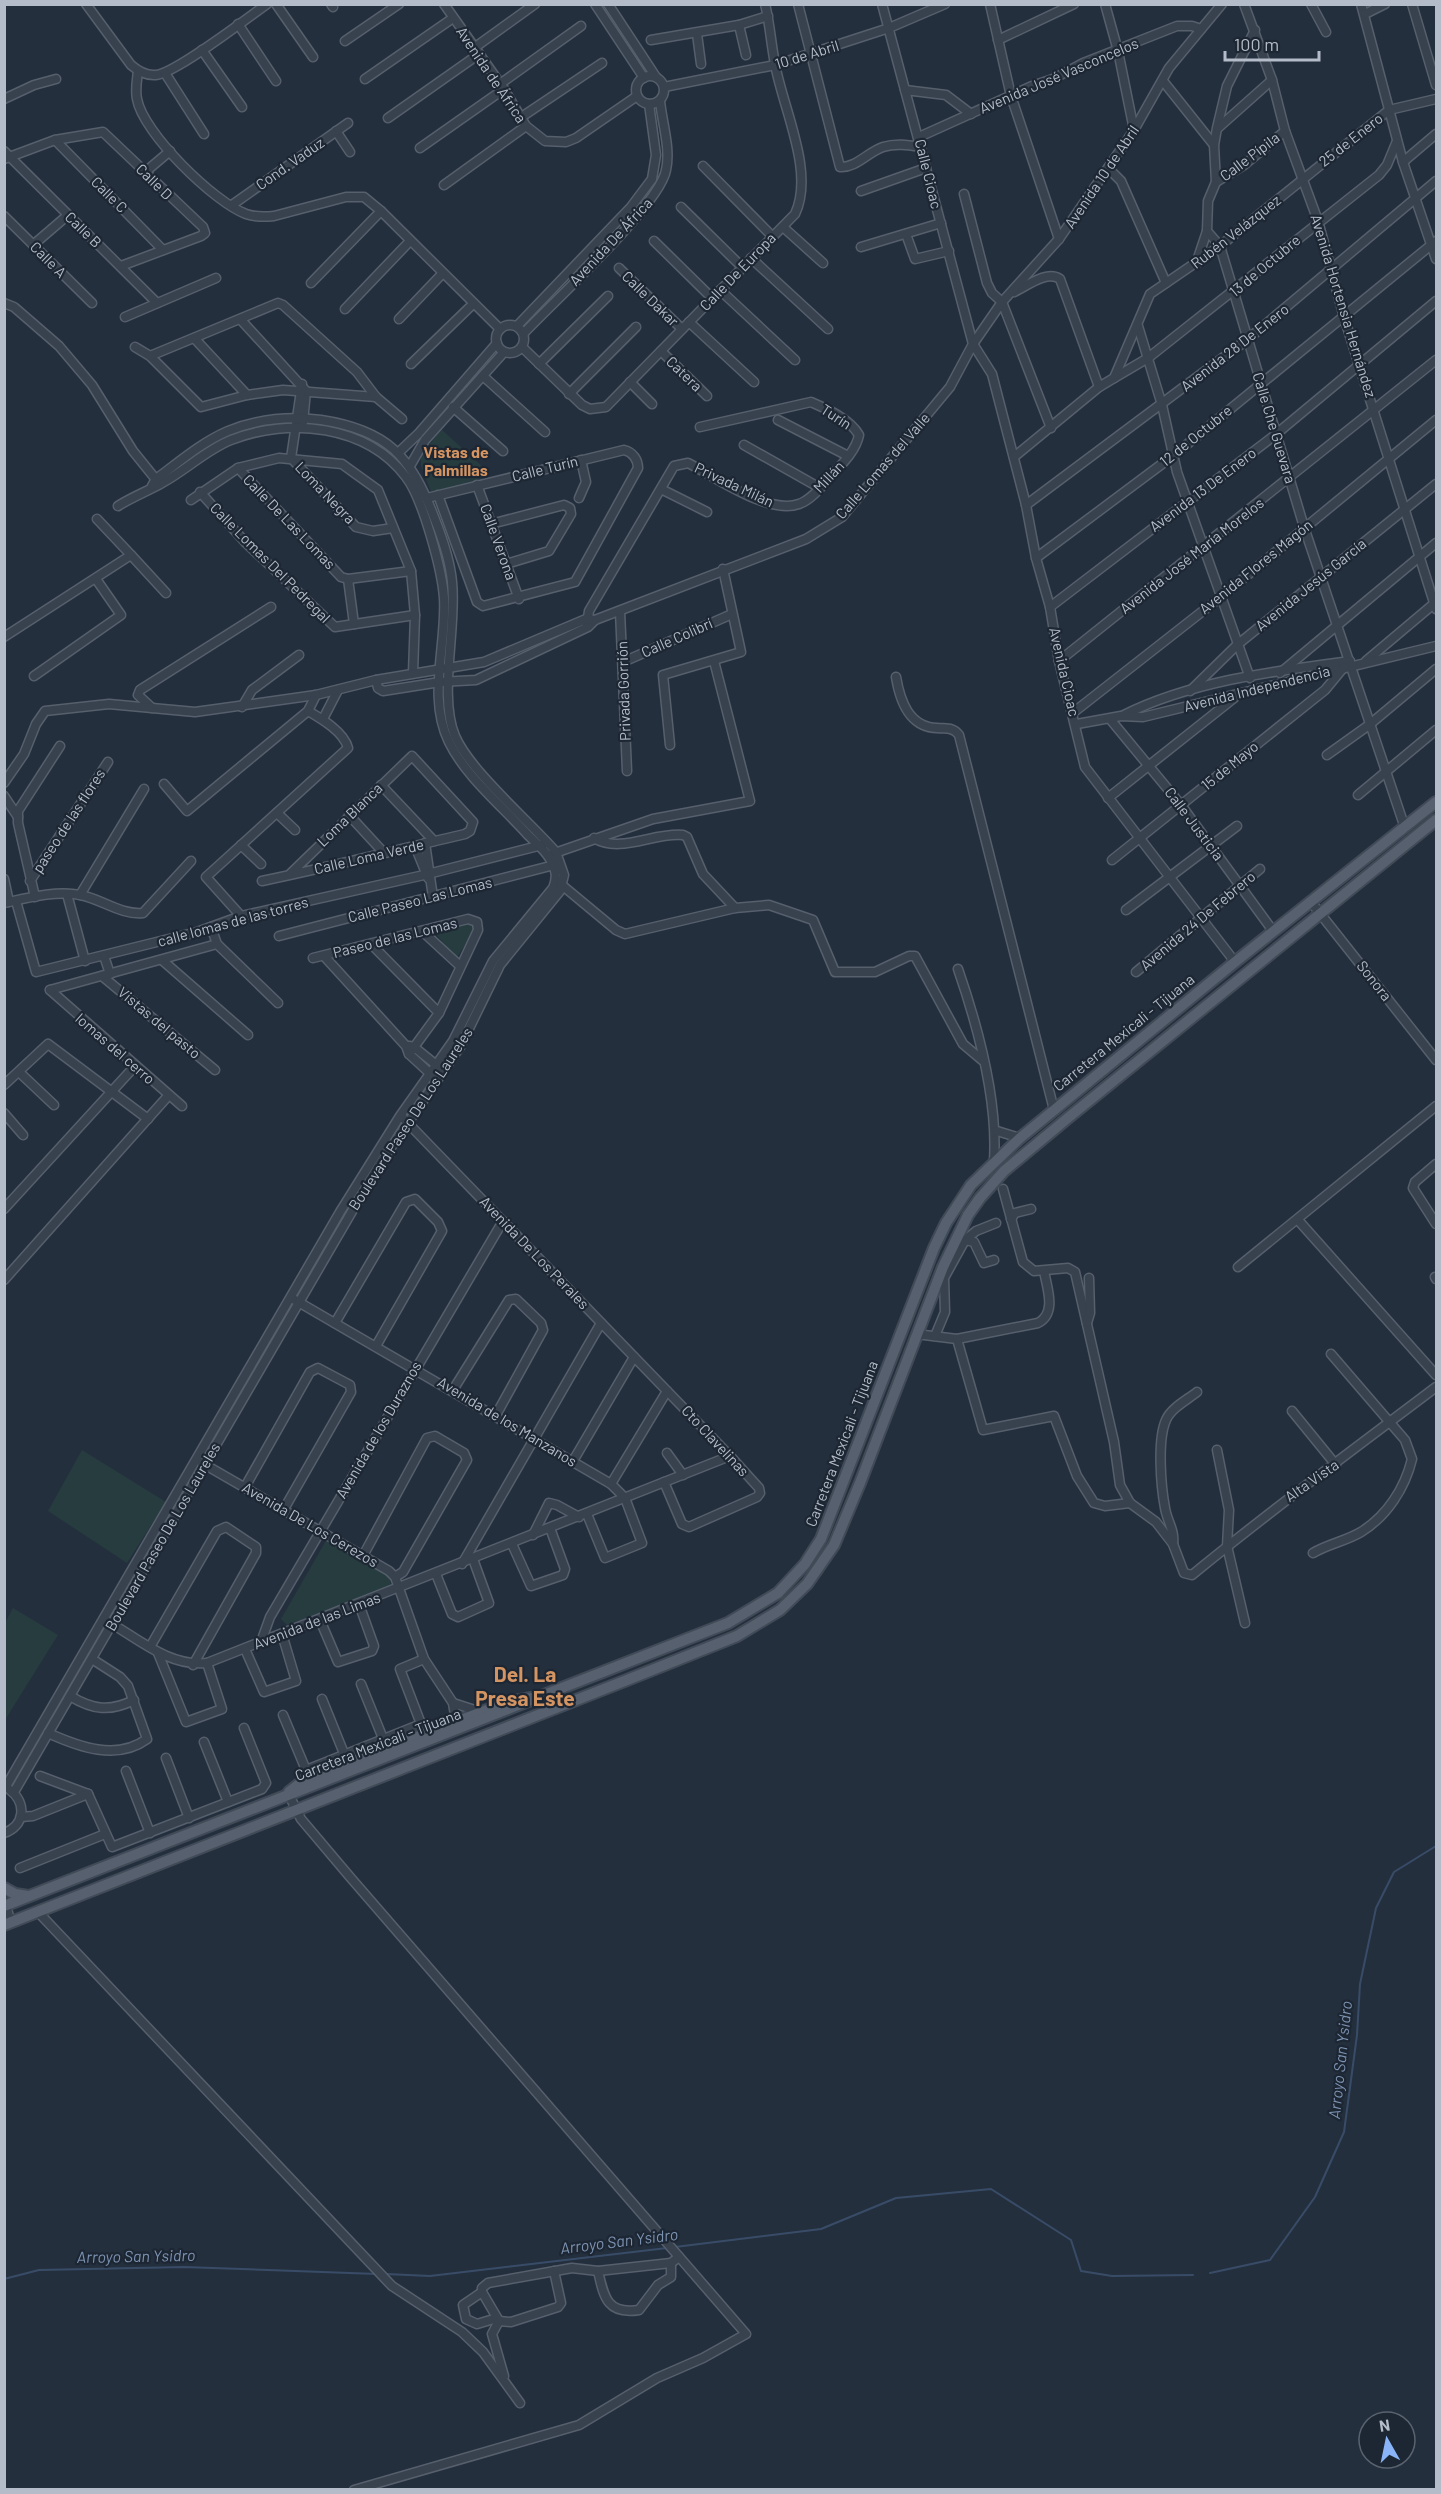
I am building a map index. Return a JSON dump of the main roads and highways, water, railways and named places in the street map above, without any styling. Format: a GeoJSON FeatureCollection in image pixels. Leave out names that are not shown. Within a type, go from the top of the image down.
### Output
{"type":"FeatureCollection","features":[{"type":"Feature","properties":{"kind":"main road","name":"Carretera Mexicali - Tijuana"},"geometry":{"type":"LineString","coordinates":[[5,1904],[32,1896],[540,1698],[728,1623],[766,1602],[793,1578],[821,1539],[933,1248],[962,1198],[994,1161],[1020,1138],[1273,931],[1437,802]]}},
{"type":"Feature","properties":{"kind":"main road","name":"Carretera Mexicali - Tijuana"},"geometry":{"type":"LineString","coordinates":[[8,1924],[737,1636],[780,1611],[807,1584],[834,1545],[916,1334],[968,1215],[1004,1171],[1437,820]]}},
{"type":"Feature","properties":{"kind":"main road"},"geometry":{"type":"LineString","coordinates":[[289,1795],[292,1788],[303,1781],[516,1699],[540,1698]]}},
{"type":"Feature","properties":{"kind":"main road"},"geometry":{"type":"LineString","coordinates":[[80,1894],[82,1884],[124,1865],[130,1856]]}},
{"type":"Feature","properties":{"kind":"main road"},"geometry":{"type":"LineString","coordinates":[[4,1888],[32,1896]]}},
{"type":"Feature","properties":{"kind":"waterway","name":"Arroyo San Ysidro"},"geometry":{"type":"LineString","coordinates":[[1210,2273],[1270,2260],[1315,2197],[1344,2132],[1357,2035],[1360,1984],[1376,1908],[1394,1872],[1436,1846]]}},
{"type":"Feature","properties":{"kind":"waterway","name":"Arroyo San Ysidro"},"geometry":{"type":"LineString","coordinates":[[675,2247],[821,2229],[896,2198],[991,2189],[1071,2240],[1081,2271],[1112,2276],[1193,2275]]}},
{"type":"Feature","properties":{"kind":"waterway","name":"Arroyo San Ysidro"},"geometry":{"type":"LineString","coordinates":[[386,2274],[430,2276],[667,2248]]}},
{"type":"Feature","properties":{"kind":"waterway","name":"Arroyo San Ysidro"},"geometry":{"type":"LineString","coordinates":[[4,2279],[39,2270],[184,2267],[377,2274]]}},
{"type":"Feature","properties":{"kind":"district","name":"Vistas de Palmillas"},"geometry":{"type":"Point","coordinates":[456,461]}},
{"type":"Feature","properties":{"kind":"district","name":"Del. La Presa Este"},"geometry":{"type":"Point","coordinates":[525,1687]}}]}
